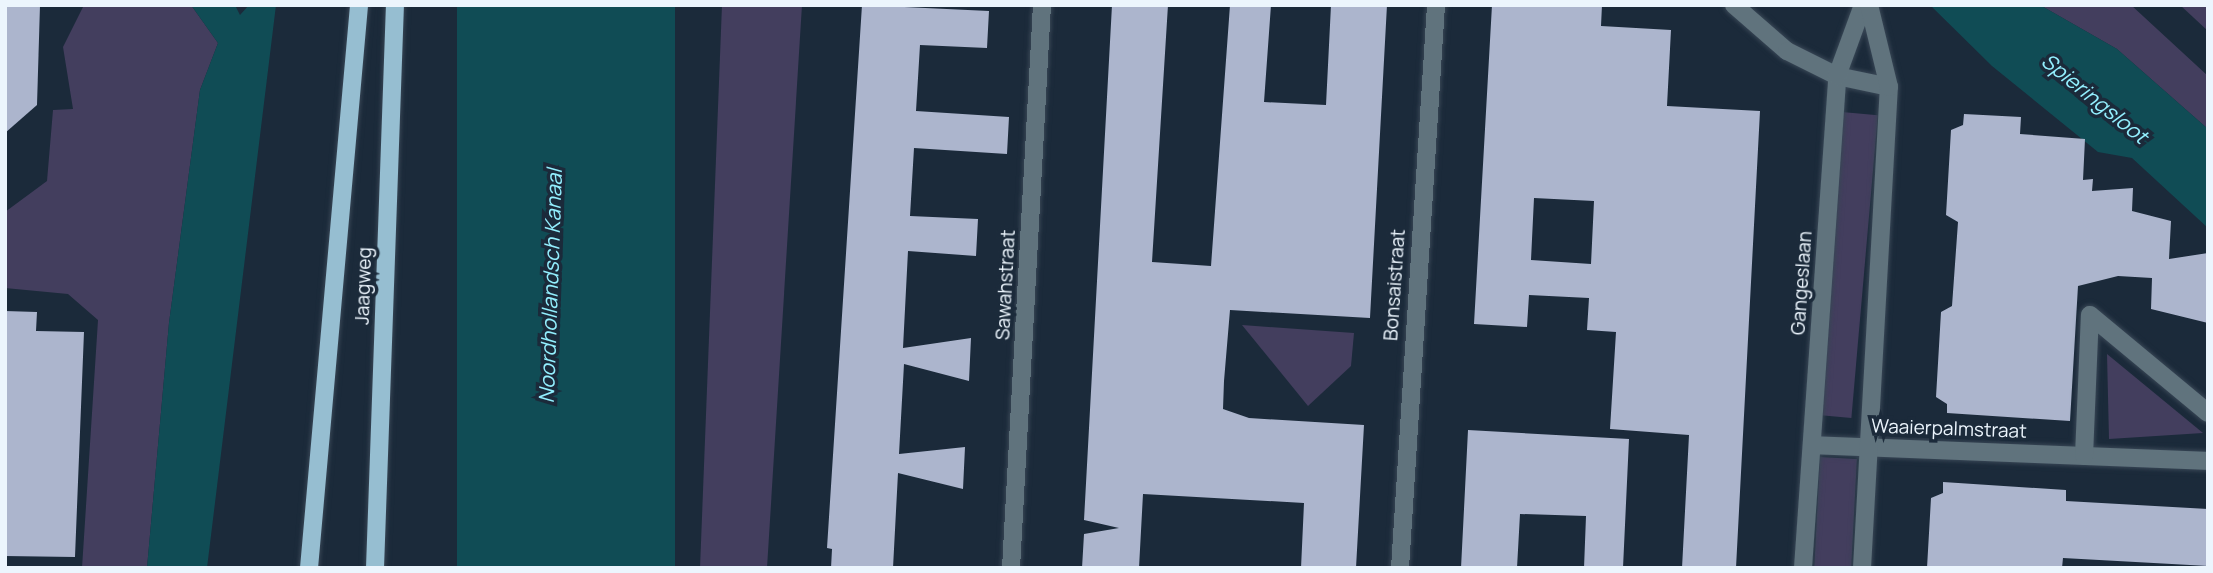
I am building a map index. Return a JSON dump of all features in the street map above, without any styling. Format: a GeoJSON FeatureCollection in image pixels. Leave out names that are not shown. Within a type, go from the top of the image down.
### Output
{"type":"FeatureCollection","features":[{"type":"Feature","properties":{"kind":"main road"},"geometry":{"type":"LineString","coordinates":[[309,568],[351,58],[359,5]]}},
{"type":"Feature","properties":{"kind":"main road","name":"Jaagweg"},"geometry":{"type":"LineString","coordinates":[[375,568],[395,5]]}},
{"type":"Feature","properties":{"kind":"street","name":"Sawahstraat"},"geometry":{"type":"LineString","coordinates":[[1012,568],[1042,5]]}},
{"type":"Feature","properties":{"kind":"street","name":"Bonsaistraat"},"geometry":{"type":"LineString","coordinates":[[1400,568],[1436,5]]}},
{"type":"Feature","properties":{"kind":"street"},"geometry":{"type":"LineString","coordinates":[[1734,5],[1787,51],[1837,76],[1889,87]]}},
{"type":"Feature","properties":{"kind":"street","name":"Gangeslaan"},"geometry":{"type":"LineString","coordinates":[[1803,568],[1837,76],[1863,5]]}},
{"type":"Feature","properties":{"kind":"street"},"geometry":{"type":"LineString","coordinates":[[1862,568],[1889,87],[1869,5]]}},
{"type":"Feature","properties":{"kind":"street"},"geometry":{"type":"LineString","coordinates":[[2084,456],[2091,314],[2208,413]]}},
{"type":"Feature","properties":{"kind":"street","name":"Waaierpalmstraat"},"geometry":{"type":"LineString","coordinates":[[1812,445],[2208,461]]}},
{"type":"Feature","properties":{"kind":"shaded area"},"geometry":{"type":"Polygon","coordinates":[[[84,5],[191,5],[218,43],[200,90],[169,323],[147,568],[82,568],[98,320],[68,294],[5,288],[5,212],[47,181],[53,110],[73,109],[63,47],[84,5]]]}},
{"type":"Feature","properties":{"kind":"shaded area"},"geometry":{"type":"Polygon","coordinates":[[[722,5],[802,5],[767,568],[700,568],[722,5]]]}},
{"type":"Feature","properties":{"kind":"shaded area"},"geometry":{"type":"Polygon","coordinates":[[[2040,5],[2131,5],[2208,76],[2208,129],[2117,49],[2040,5]]]}},
{"type":"Feature","properties":{"kind":"shaded area"},"geometry":{"type":"Polygon","coordinates":[[[2180,5],[2208,5],[2208,31],[2180,5]]]}},
{"type":"Feature","properties":{"kind":"shaded area"},"geometry":{"type":"Polygon","coordinates":[[[1842,112],[1878,115],[1851,418],[1816,415],[1842,112]]]}},
{"type":"Feature","properties":{"kind":"shaded area"},"geometry":{"type":"Polygon","coordinates":[[[1242,325],[1354,333],[1351,366],[1308,406],[1242,325]]]}},
{"type":"Feature","properties":{"kind":"shaded area"},"geometry":{"type":"Polygon","coordinates":[[[2107,354],[2203,433],[2109,439],[2107,354]]]}},
{"type":"Feature","properties":{"kind":"shaded area"},"geometry":{"type":"Polygon","coordinates":[[[1820,457],[1857,459],[1851,568],[1814,568],[1820,457]]]}},
{"type":"Feature","properties":{"kind":"water"},"geometry":{"type":"Polygon","coordinates":[[[191,5],[235,5],[240,15],[249,5],[276,5],[207,568],[147,568],[169,323],[200,90],[218,43],[191,5]]]}},
{"type":"Feature","properties":{"kind":"water","name":"Noordhollandsch Kanaal"},"geometry":{"type":"Polygon","coordinates":[[[457,5],[675,5],[675,568],[457,568],[457,5]]]}},
{"type":"Feature","properties":{"kind":"water","name":"Spieringsloot"},"geometry":{"type":"Polygon","coordinates":[[[1930,5],[2040,5],[2117,49],[2208,129],[2208,228],[2132,158],[2098,152],[1992,66],[1930,5]]]}},
{"type":"Feature","properties":{"kind":"building"},"geometry":{"type":"Polygon","coordinates":[[[5,5],[40,5],[37,105],[5,133],[5,5]]]}},
{"type":"Feature","properties":{"kind":"building"},"geometry":{"type":"Polygon","coordinates":[[[862,5],[989,11],[987,48],[920,45],[916,111],[1009,117],[1007,154],[914,148],[910,216],[978,219],[976,256],[908,251],[903,348],[971,338],[969,381],[904,364],[899,454],[965,447],[963,489],[898,473],[893,568],[831,568],[832,549],[827,548],[862,5]]]}},
{"type":"Feature","properties":{"kind":"building"},"geometry":{"type":"Polygon","coordinates":[[[1112,5],[1168,5],[1152,262],[1211,266],[1230,5],[1271,5],[1264,102],[1326,105],[1331,5],[1387,5],[1370,318],[1230,310],[1224,381],[1223,409],[1249,418],[1364,425],[1356,568],[1301,568],[1304,503],[1143,494],[1139,568],[1082,568],[1084,534],[1119,528],[1084,520],[1112,5]]]}},
{"type":"Feature","properties":{"kind":"building"},"geometry":{"type":"Polygon","coordinates":[[[1492,5],[1602,5],[1601,26],[1671,30],[1667,106],[1760,111],[1736,568],[1682,568],[1689,435],[1610,429],[1616,332],[1587,330],[1589,298],[1529,295],[1527,327],[1474,324],[1492,5]],[[1534,198],[1531,260],[1591,264],[1594,201],[1534,198]]]}},
{"type":"Feature","properties":{"kind":"building"},"geometry":{"type":"Polygon","coordinates":[[[1964,114],[2021,117],[2020,134],[2085,139],[2083,180],[2093,179],[2092,191],[2133,188],[2132,211],[2171,221],[2169,259],[2208,253],[2208,323],[2151,309],[2152,278],[2118,276],[2078,286],[2070,421],[1947,413],[1947,404],[1936,397],[1941,312],[1952,306],[1958,222],[1946,215],[1951,130],[1963,125],[1964,114]]]}},
{"type":"Feature","properties":{"kind":"building"},"geometry":{"type":"Polygon","coordinates":[[[5,311],[37,312],[36,331],[84,332],[75,557],[5,556],[5,311]]]}},
{"type":"Feature","properties":{"kind":"building"},"geometry":{"type":"Polygon","coordinates":[[[1468,430],[1629,439],[1623,568],[1584,568],[1586,516],[1520,514],[1517,568],[1461,568],[1468,430]]]}},
{"type":"Feature","properties":{"kind":"building"},"geometry":{"type":"Polygon","coordinates":[[[1943,482],[2066,490],[2066,501],[2208,509],[2208,566],[2063,558],[2062,568],[1927,568],[1931,498],[1943,493],[1943,482]]]}}]}
